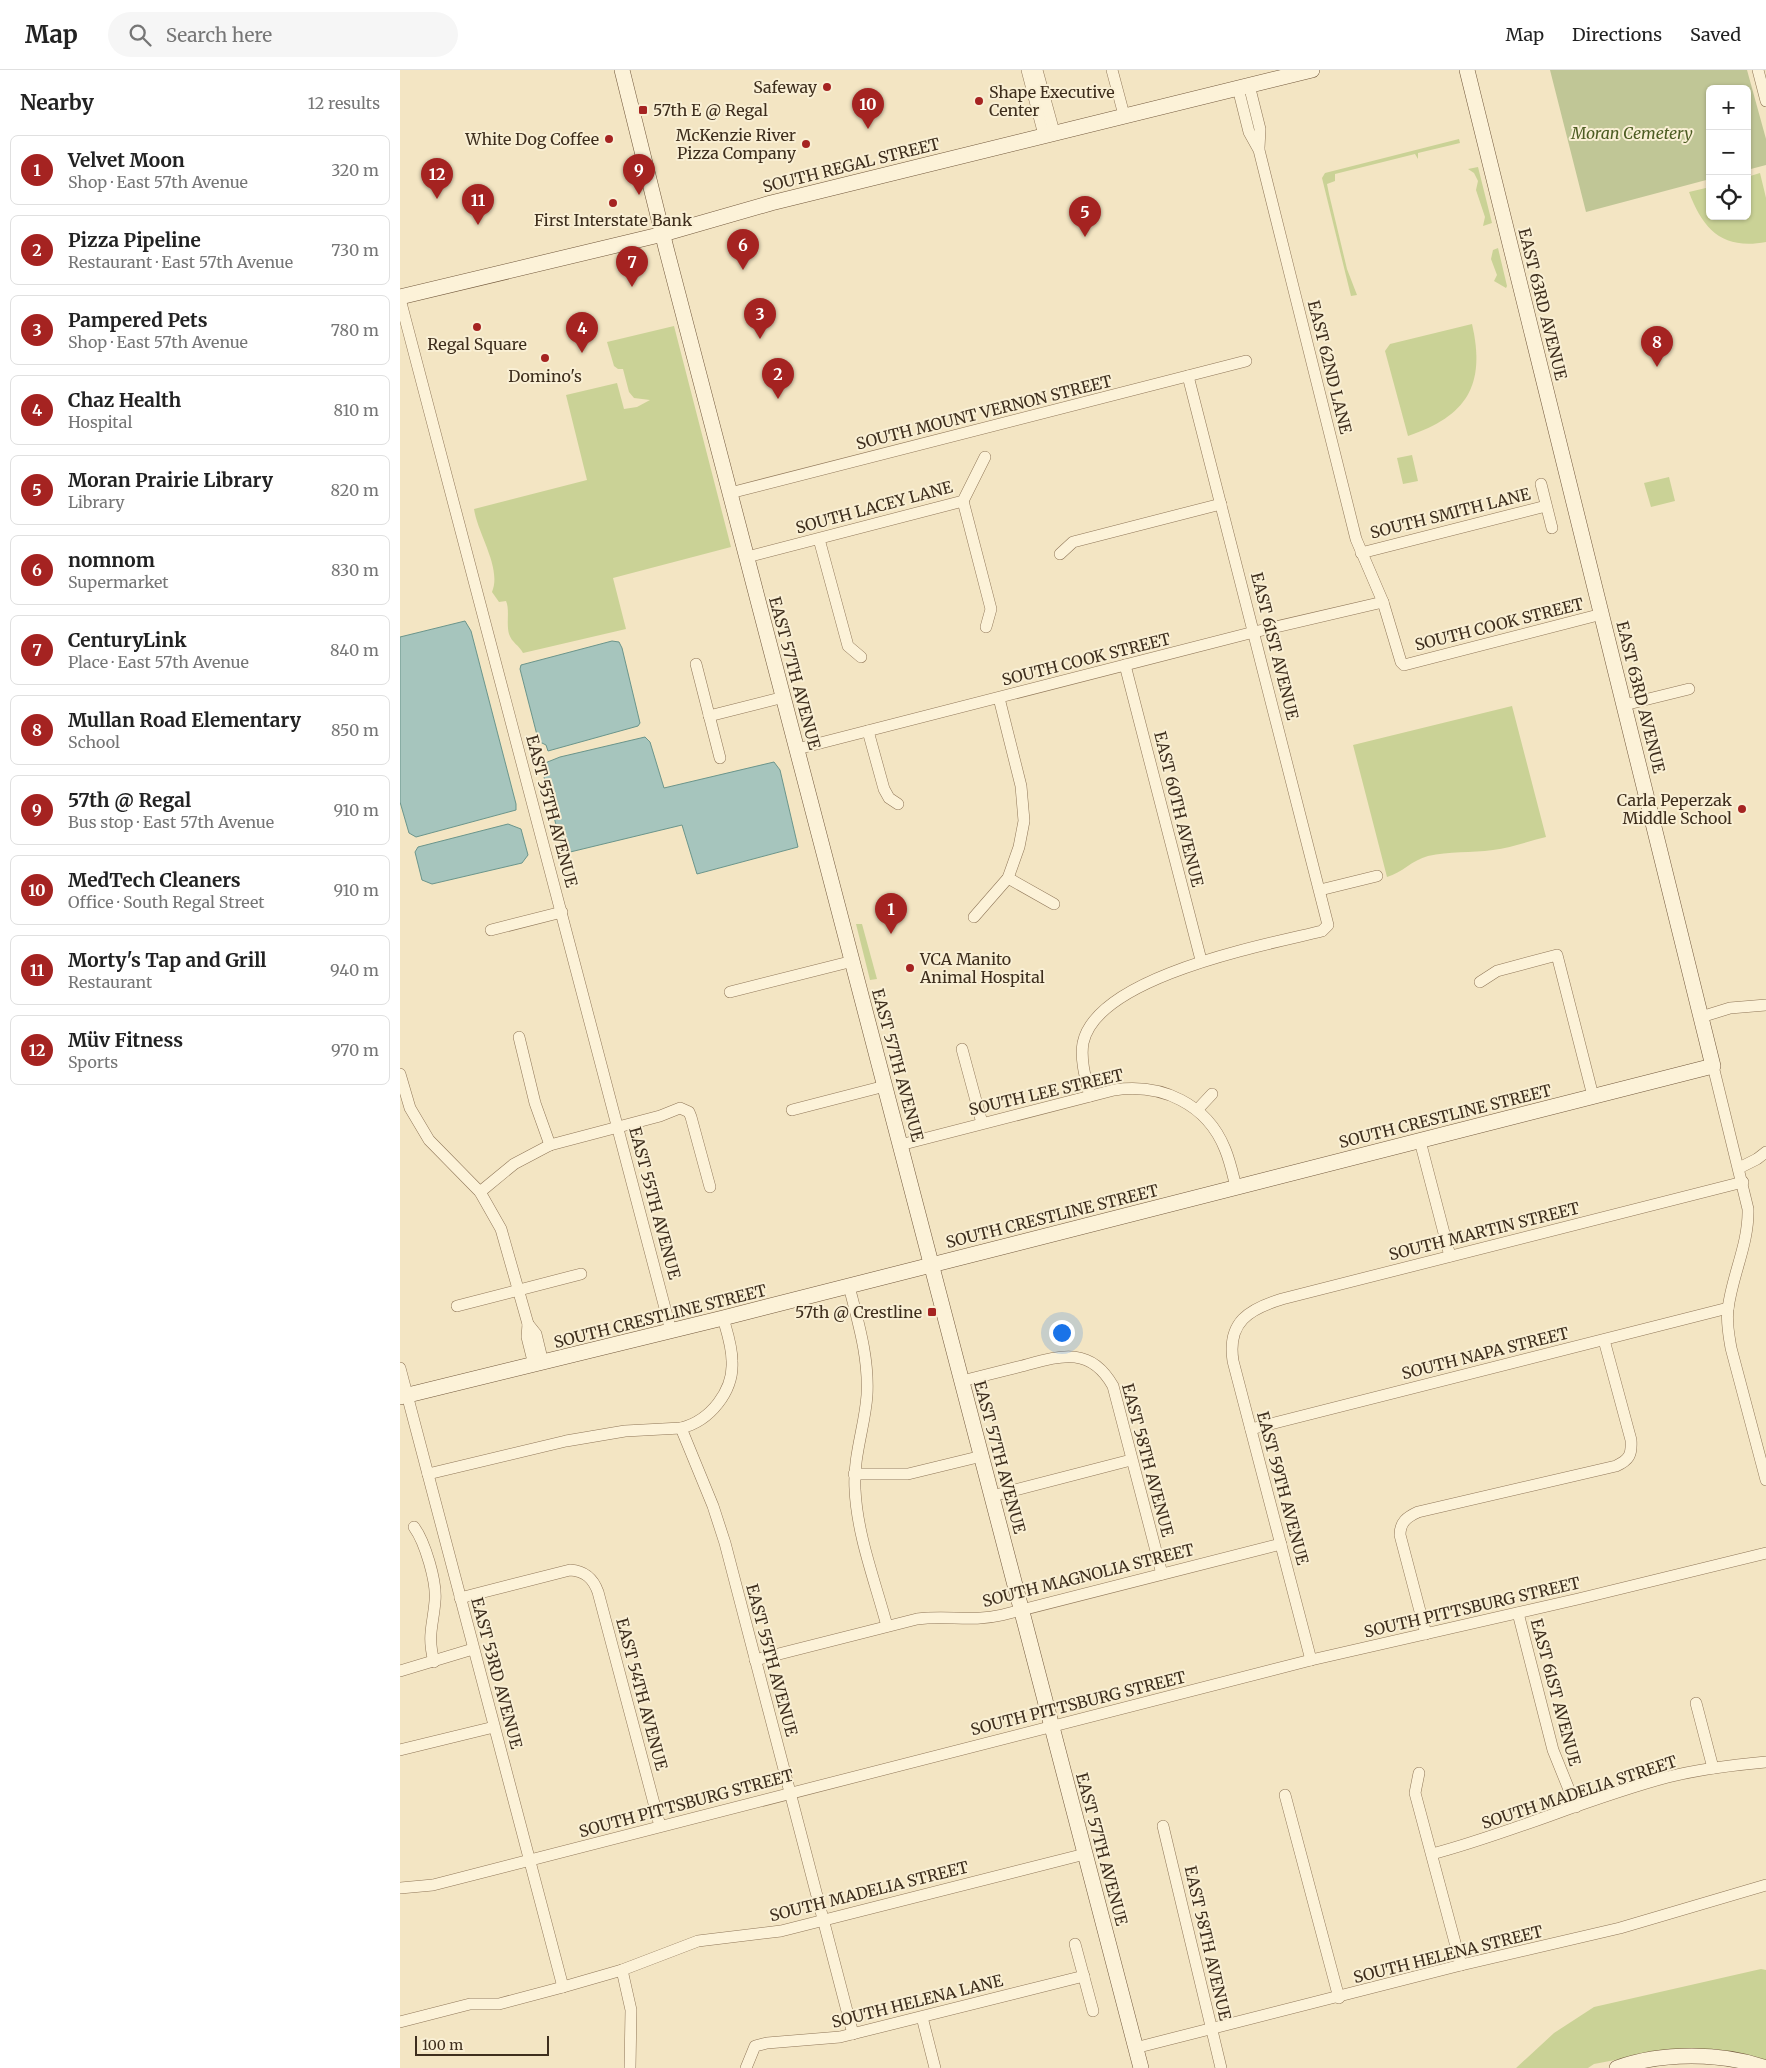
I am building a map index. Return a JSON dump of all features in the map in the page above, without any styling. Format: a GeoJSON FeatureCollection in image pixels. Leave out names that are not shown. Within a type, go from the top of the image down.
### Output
{"type":"FeatureCollection","features":[{"type":"Feature","properties":{"kind":"street","name":"EAST 57TH AVENUE"},"geometry":{"type":"LineString","coordinates":[[622,70],[662,234],[1141,2068]]}},
{"type":"Feature","properties":{"kind":"street"},"geometry":{"type":"LineString","coordinates":[[1027,70],[1049,134]]}},
{"type":"Feature","properties":{"kind":"street"},"geometry":{"type":"LineString","coordinates":[[1037,70],[1049,134]]}},
{"type":"Feature","properties":{"kind":"street"},"geometry":{"type":"LineString","coordinates":[[1112,70],[1124,116]]}},
{"type":"Feature","properties":{"kind":"street","name":"SOUTH REGAL STREET"},"geometry":{"type":"LineString","coordinates":[[400,298],[662,234],[771,203],[1312,70]]}},
{"type":"Feature","properties":{"kind":"street","name":"EAST 63RD AVENUE"},"geometry":{"type":"LineString","coordinates":[[1467,70],[1743,1182],[1748,1209],[1747,1231],[1728,1308],[1731,1348],[1766,1480]]}},
{"type":"Feature","properties":{"kind":"street"},"geometry":{"type":"LineString","coordinates":[[1758,70],[1766,101]]}},
{"type":"Feature","properties":{"kind":"street","name":"EAST 62ND LANE"},"geometry":{"type":"LineString","coordinates":[[1243,86],[1256,114],[1260,129],[1259,150]]}},
{"type":"Feature","properties":{"kind":"street","name":"EAST 62ND LANE"},"geometry":{"type":"LineString","coordinates":[[1243,86],[1249,132],[1259,150],[1361,552],[1383,602],[1396,654],[1404,666]]}},
{"type":"Feature","properties":{"kind":"street","name":"EAST 55TH AVENUE"},"geometry":{"type":"LineString","coordinates":[[400,298],[671,1331]]}},
{"type":"Feature","properties":{"kind":"street","name":"SOUTH MOUNT VERNON STREET"},"geometry":{"type":"LineString","coordinates":[[730,493],[1246,361]]}},
{"type":"Feature","properties":{"kind":"street","name":"EAST 61ST AVENUE"},"geometry":{"type":"LineString","coordinates":[[1188,376],[1328,925],[1322,931],[1201,960]]}},
{"type":"Feature","properties":{"kind":"street","name":"SOUTH LACEY LANE"},"geometry":{"type":"LineString","coordinates":[[747,557],[963,501],[986,457]]}},
{"type":"Feature","properties":{"kind":"street"},"geometry":{"type":"LineString","coordinates":[[1541,484],[1552,528]]}},
{"type":"Feature","properties":{"kind":"street"},"geometry":{"type":"LineString","coordinates":[[963,501],[991,609],[986,627]]}},
{"type":"Feature","properties":{"kind":"street"},"geometry":{"type":"LineString","coordinates":[[1060,554],[1072,542],[1221,504]]}},
{"type":"Feature","properties":{"kind":"street","name":"SOUTH SMITH LANE"},"geometry":{"type":"LineString","coordinates":[[1361,552],[1546,506]]}},
{"type":"Feature","properties":{"kind":"street"},"geometry":{"type":"LineString","coordinates":[[819,539],[848,646],[861,658]]}},
{"type":"Feature","properties":{"kind":"street","name":"SOUTH COOK STREET"},"geometry":{"type":"LineString","coordinates":[[797,749],[1254,632],[1383,602]]}},
{"type":"Feature","properties":{"kind":"street","name":"SOUTH COOK STREET"},"geometry":{"type":"LineString","coordinates":[[1404,666],[1602,614]]}},
{"type":"Feature","properties":{"kind":"street"},"geometry":{"type":"LineString","coordinates":[[696,664],[720,758]]}},
{"type":"Feature","properties":{"kind":"street","name":"EAST 60TH AVENUE"},"geometry":{"type":"LineString","coordinates":[[1125,665],[1201,960]]}},
{"type":"Feature","properties":{"kind":"street"},"geometry":{"type":"LineString","coordinates":[[1624,705],[1689,689]]}},
{"type":"Feature","properties":{"kind":"street"},"geometry":{"type":"LineString","coordinates":[[709,716],[784,697]]}},
{"type":"Feature","properties":{"kind":"street"},"geometry":{"type":"LineString","coordinates":[[974,917],[1008,878],[1019,847],[1024,805],[1016,762],[999,698]]}},
{"type":"Feature","properties":{"kind":"street"},"geometry":{"type":"LineString","coordinates":[[868,731],[884,790],[889,798],[898,804]]}},
{"type":"Feature","properties":{"kind":"street"},"geometry":{"type":"LineString","coordinates":[[1320,890],[1377,876]]}},
{"type":"Feature","properties":{"kind":"street"},"geometry":{"type":"LineString","coordinates":[[1008,878],[1054,904]]}},
{"type":"Feature","properties":{"kind":"street"},"geometry":{"type":"LineString","coordinates":[[491,930],[562,912]]}},
{"type":"Feature","properties":{"kind":"street"},"geometry":{"type":"LineString","coordinates":[[1480,982],[1497,971],[1557,956],[1592,1096]]}},
{"type":"Feature","properties":{"kind":"street"},"geometry":{"type":"LineString","coordinates":[[1090,1096],[1084,1068],[1083,1043],[1091,1024],[1106,1007],[1119,999],[1177,969],[1201,960]]}},
{"type":"Feature","properties":{"kind":"street"},"geometry":{"type":"LineString","coordinates":[[730,992],[852,961]]}},
{"type":"Feature","properties":{"kind":"street"},"geometry":{"type":"LineString","coordinates":[[1701,1017],[1730,1008],[1766,1005]]}},
{"type":"Feature","properties":{"kind":"street"},"geometry":{"type":"LineString","coordinates":[[519,1038],[535,1102],[550,1145]]}},
{"type":"Feature","properties":{"kind":"street"},"geometry":{"type":"LineString","coordinates":[[962,1049],[982,1124]]}},
{"type":"Feature","properties":{"kind":"street","name":"SOUTH CRESTLINE STREET"},"geometry":{"type":"LineString","coordinates":[[404,1396],[723,1318],[1713,1066]]}},
{"type":"Feature","properties":{"kind":"street"},"geometry":{"type":"LineString","coordinates":[[400,1074],[410,1108],[429,1140],[480,1192],[501,1229],[520,1290],[528,1324],[527,1337],[539,1364]]}},
{"type":"Feature","properties":{"kind":"street"},"geometry":{"type":"LineString","coordinates":[[792,1110],[885,1086]]}},
{"type":"Feature","properties":{"kind":"street","name":"SOUTH LEE STREET"},"geometry":{"type":"LineString","coordinates":[[900,1145],[1090,1096],[1124,1089],[1145,1089],[1168,1094],[1198,1110],[1219,1136],[1236,1187]]}},
{"type":"Feature","properties":{"kind":"street"},"geometry":{"type":"LineString","coordinates":[[1198,1110],[1212,1094]]}},
{"type":"Feature","properties":{"kind":"street"},"geometry":{"type":"LineString","coordinates":[[480,1192],[514,1164],[550,1145],[660,1116],[674,1109],[685,1109],[691,1117],[710,1187]]}},
{"type":"Feature","properties":{"kind":"street"},"geometry":{"type":"LineString","coordinates":[[1420,1141],[1450,1256]]}},
{"type":"Feature","properties":{"kind":"street"},"geometry":{"type":"LineString","coordinates":[[1739,1168],[1758,1159],[1766,1152]]}},
{"type":"Feature","properties":{"kind":"street","name":"SOUTH MARTIN STREET"},"geometry":{"type":"LineString","coordinates":[[1238,1324],[1245,1316],[1261,1306],[1743,1182]]}},
{"type":"Feature","properties":{"kind":"street"},"geometry":{"type":"LineString","coordinates":[[457,1306],[581,1274]]}},
{"type":"Feature","properties":{"kind":"street"},"geometry":{"type":"LineString","coordinates":[[849,1286],[862,1335],[867,1382],[854,1474],[861,1527],[887,1626]]}},
{"type":"Feature","properties":{"kind":"street","name":"SOUTH NAPA STREET"},"geometry":{"type":"LineString","coordinates":[[1251,1429],[1728,1308]]}},
{"type":"Feature","properties":{"kind":"street"},"geometry":{"type":"LineString","coordinates":[[428,1474],[566,1441],[625,1431],[681,1428],[691,1425],[710,1412],[724,1394],[729,1383],[732,1372],[731,1351],[723,1318]]}},
{"type":"Feature","properties":{"kind":"street","name":"EAST 59TH AVENUE"},"geometry":{"type":"LineString","coordinates":[[1238,1324],[1231,1351],[1280,1544],[1312,1660]]}},
{"type":"Feature","properties":{"kind":"street"},"geometry":{"type":"LineString","coordinates":[[1426,1634],[1400,1535],[1403,1522],[1418,1512],[1616,1466],[1630,1457],[1632,1451],[1631,1440],[1604,1340]]}},
{"type":"Feature","properties":{"kind":"street","name":"EAST 58TH AVENUE"},"geometry":{"type":"LineString","coordinates":[[962,1381],[1058,1356],[1072,1356],[1090,1362],[1104,1373],[1113,1386],[1162,1574]]}},
{"type":"Feature","properties":{"kind":"street","name":"EAST 53RD AVENUE"},"geometry":{"type":"LineString","coordinates":[[400,1368],[404,1396],[428,1474],[563,1987]]}},
{"type":"Feature","properties":{"kind":"street","name":"EAST 55TH AVENUE"},"geometry":{"type":"LineString","coordinates":[[681,1428],[721,1530],[853,2034]]}},
{"type":"Feature","properties":{"kind":"street"},"geometry":{"type":"LineString","coordinates":[[854,1474],[908,1474],[982,1456]]}},
{"type":"Feature","properties":{"kind":"street"},"geometry":{"type":"LineString","coordinates":[[992,1496],[1132,1460]]}},
{"type":"Feature","properties":{"kind":"street"},"geometry":{"type":"LineString","coordinates":[[414,1527],[423,1542],[435,1590],[429,1637],[434,1662]]}},
{"type":"Feature","properties":{"kind":"street","name":"SOUTH MAGNOLIA STREET"},"geometry":{"type":"LineString","coordinates":[[755,1660],[887,1626],[926,1618],[964,1620],[989,1618],[1280,1544]]}},
{"type":"Feature","properties":{"kind":"street","name":"SOUTH PITTSBURG STREET"},"geometry":{"type":"LineString","coordinates":[[400,1888],[433,1885],[1312,1660],[1518,1613],[1766,1553]]}},
{"type":"Feature","properties":{"kind":"street","name":"EAST 54TH AVENUE"},"geometry":{"type":"LineString","coordinates":[[460,1598],[561,1572],[575,1571],[586,1574],[593,1580],[598,1592],[660,1826]]}},
{"type":"Feature","properties":{"kind":"street","name":"EAST 61ST AVENUE"},"geometry":{"type":"LineString","coordinates":[[1518,1613],[1553,1750],[1576,1807]]}},
{"type":"Feature","properties":{"kind":"street"},"geometry":{"type":"LineString","coordinates":[[400,1671],[474,1652]]}},
{"type":"Feature","properties":{"kind":"street"},"geometry":{"type":"LineString","coordinates":[[1696,1703],[1713,1768]]}},
{"type":"Feature","properties":{"kind":"street"},"geometry":{"type":"LineString","coordinates":[[400,1750],[494,1727]]}},
{"type":"Feature","properties":{"kind":"street","name":"SOUTH MADELIA STREET"},"geometry":{"type":"LineString","coordinates":[[1432,1854],[1481,1841],[1659,1780],[1713,1768],[1766,1762]]}},
{"type":"Feature","properties":{"kind":"street"},"geometry":{"type":"LineString","coordinates":[[1419,1773],[1416,1793],[1461,1965]]}},
{"type":"Feature","properties":{"kind":"street"},"geometry":{"type":"LineString","coordinates":[[1285,1795],[1339,1998]]}},
{"type":"Feature","properties":{"kind":"street","name":"EAST 58TH AVENUE"},"geometry":{"type":"LineString","coordinates":[[1163,1826],[1211,2030],[1222,2068]]}},
{"type":"Feature","properties":{"kind":"street","name":"SOUTH MADELIA STREET"},"geometry":{"type":"LineString","coordinates":[[400,2022],[470,2004],[499,2004],[563,1987],[622,1970],[698,1941],[774,1932],[1085,1854]]}},
{"type":"Feature","properties":{"kind":"street","name":"SOUTH HELENA STREET"},"geometry":{"type":"LineString","coordinates":[[1135,2048],[1339,1998],[1461,1965],[1627,1926],[1766,1885]]}},
{"type":"Feature","properties":{"kind":"street"},"geometry":{"type":"LineString","coordinates":[[1075,1944],[1093,2010]]}},
{"type":"Feature","properties":{"kind":"street"},"geometry":{"type":"LineString","coordinates":[[622,1970],[631,2010],[630,2068]]}},
{"type":"Feature","properties":{"kind":"street","name":"SOUTH HELENA LANE"},"geometry":{"type":"LineString","coordinates":[[746,2068],[755,2046],[767,2043],[828,2039],[853,2034],[1084,1976]]}},
{"type":"Feature","properties":{"kind":"street"},"geometry":{"type":"LineString","coordinates":[[922,2017],[935,2068]]}},
{"type":"Feature","properties":{"kind":"street"},"geometry":{"type":"LineString","coordinates":[[1617,2068],[1653,2060],[1682,2057],[1730,2059],[1766,2068]]}},
{"type":"Feature","properties":{"kind":"green space","name":"Moran Cemetery"},"geometry":{"type":"Polygon","coordinates":[[[1550,70],[1747,70],[1766,139],[1766,165],[1751,169],[1751,85],[1706,85],[1706,180],[1586,212],[1550,70]]]}},
{"type":"Feature","properties":{"kind":"green space"},"geometry":{"type":"Polygon","coordinates":[[[1459,139],[1460,143],[1418,153],[1418,159],[1415,154],[1335,174],[1335,181],[1327,184],[1347,269],[1357,295],[1351,296],[1322,178],[1325,173],[1459,139]]]}},
{"type":"Feature","properties":{"kind":"green space"},"geometry":{"type":"Polygon","coordinates":[[[1478,167],[1492,223],[1483,226],[1485,217],[1476,190],[1478,181],[1474,173],[1468,169],[1478,167]]]}},
{"type":"Feature","properties":{"kind":"green space"},"geometry":{"type":"Polygon","coordinates":[[[1760,173],[1766,198],[1766,242],[1751,244],[1726,240],[1708,227],[1689,192],[1706,188],[1706,220],[1751,220],[1751,176],[1760,173]]]}},
{"type":"Feature","properties":{"kind":"green space"},"geometry":{"type":"Polygon","coordinates":[[[1498,248],[1506,288],[1494,281],[1497,275],[1491,259],[1493,250],[1498,248]]]}},
{"type":"Feature","properties":{"kind":"green space"},"geometry":{"type":"Polygon","coordinates":[[[1472,324],[1476,346],[1476,364],[1473,381],[1467,395],[1458,408],[1445,419],[1408,436],[1385,351],[1390,344],[1472,324]]]}},
{"type":"Feature","properties":{"kind":"green space"},"geometry":{"type":"Polygon","coordinates":[[[674,326],[731,547],[613,578],[626,629],[523,653],[509,634],[506,601],[499,602],[492,592],[494,573],[492,562],[474,509],[587,480],[566,395],[617,383],[624,409],[637,407],[650,400],[634,398],[629,392],[623,369],[618,369],[614,366],[607,342],[674,326]]]}},
{"type":"Feature","properties":{"kind":"green space"},"geometry":{"type":"Polygon","coordinates":[[[1412,455],[1418,481],[1403,484],[1397,458],[1412,455]]]}},
{"type":"Feature","properties":{"kind":"green space"},"geometry":{"type":"Polygon","coordinates":[[[1669,477],[1675,501],[1651,507],[1644,483],[1669,477]]]}},
{"type":"Feature","properties":{"kind":"green space"},"geometry":{"type":"Polygon","coordinates":[[[1512,706],[1546,837],[1500,849],[1428,856],[1387,877],[1353,745],[1512,706]]]}},
{"type":"Feature","properties":{"kind":"green space"},"geometry":{"type":"Polygon","coordinates":[[[856,924],[862,924],[877,979],[870,980],[856,924]]]}},
{"type":"Feature","properties":{"kind":"green space"},"geometry":{"type":"Polygon","coordinates":[[[1761,1969],[1766,1970],[1766,2063],[1716,2049],[1673,2049],[1594,2064],[1588,2068],[1516,2068],[1554,2033],[1594,2007],[1761,1969]]]}},
{"type":"Feature","properties":{"kind":"water"},"geometry":{"type":"Polygon","coordinates":[[[465,621],[471,631],[516,810],[416,837],[409,833],[400,802],[400,637],[465,621]]]}},
{"type":"Feature","properties":{"kind":"water"},"geometry":{"type":"Polygon","coordinates":[[[612,641],[619,642],[622,648],[640,723],[638,726],[548,751],[546,745],[540,742],[537,735],[520,669],[521,665],[612,641]]]}},
{"type":"Feature","properties":{"kind":"water"},"geometry":{"type":"Polygon","coordinates":[[[645,737],[650,742],[664,788],[774,762],[780,770],[798,847],[697,874],[682,825],[566,853],[561,845],[543,773],[545,763],[560,757],[645,737]]]}},
{"type":"Feature","properties":{"kind":"water"},"geometry":{"type":"Polygon","coordinates":[[[508,824],[521,829],[528,855],[522,863],[432,884],[422,880],[415,852],[418,847],[508,824]]]}},
{"type":"Feature","properties":{"kind":"place","name":"Safeway"},"geometry":{"type":"Point","coordinates":[827,87]}},
{"type":"Feature","properties":{"kind":"place","name":"Shape Executive Center"},"geometry":{"type":"Point","coordinates":[979,101]}},
{"type":"Feature","properties":{"kind":"place","name":"57th E @ Regal"},"geometry":{"type":"Point","coordinates":[643,110]}},
{"type":"Feature","properties":{"kind":"place","name":"MedTech Cleaners"},"geometry":{"type":"Point","coordinates":[868,129]}},
{"type":"Feature","properties":{"kind":"place","name":"White Dog Coffee"},"geometry":{"type":"Point","coordinates":[609,139]}},
{"type":"Feature","properties":{"kind":"place","name":"McKenzie River Pizza Company"},"geometry":{"type":"Point","coordinates":[806,144]}},
{"type":"Feature","properties":{"kind":"place","name":"57th @ Regal"},"geometry":{"type":"Point","coordinates":[639,195]}},
{"type":"Feature","properties":{"kind":"place","name":"Müv Fitness"},"geometry":{"type":"Point","coordinates":[437,199]}},
{"type":"Feature","properties":{"kind":"place","name":"First Interstate Bank"},"geometry":{"type":"Point","coordinates":[613,203]}},
{"type":"Feature","properties":{"kind":"place","name":"Morty's Tap and Grill"},"geometry":{"type":"Point","coordinates":[478,225]}},
{"type":"Feature","properties":{"kind":"place","name":"Moran Prairie Library"},"geometry":{"type":"Point","coordinates":[1085,237]}},
{"type":"Feature","properties":{"kind":"place","name":"nomnom"},"geometry":{"type":"Point","coordinates":[743,270]}},
{"type":"Feature","properties":{"kind":"place","name":"CenturyLink"},"geometry":{"type":"Point","coordinates":[632,287]}},
{"type":"Feature","properties":{"kind":"place","name":"Regal Square"},"geometry":{"type":"Point","coordinates":[477,327]}},
{"type":"Feature","properties":{"kind":"place","name":"Pampered Pets"},"geometry":{"type":"Point","coordinates":[760,339]}},
{"type":"Feature","properties":{"kind":"place","name":"Chaz Health"},"geometry":{"type":"Point","coordinates":[582,353]}},
{"type":"Feature","properties":{"kind":"place","name":"Domino's"},"geometry":{"type":"Point","coordinates":[545,358]}},
{"type":"Feature","properties":{"kind":"place","name":"Mullan Road Elementary"},"geometry":{"type":"Point","coordinates":[1657,367]}},
{"type":"Feature","properties":{"kind":"place","name":"Pizza Pipeline"},"geometry":{"type":"Point","coordinates":[778,399]}},
{"type":"Feature","properties":{"kind":"place","name":"Carla Peperzak Middle School"},"geometry":{"type":"Point","coordinates":[1742,809]}},
{"type":"Feature","properties":{"kind":"place","name":"Velvet Moon"},"geometry":{"type":"Point","coordinates":[891,934]}},
{"type":"Feature","properties":{"kind":"place","name":"VCA Manito Animal Hospital"},"geometry":{"type":"Point","coordinates":[910,968]}},
{"type":"Feature","properties":{"kind":"place","name":"57th @ Crestline"},"geometry":{"type":"Point","coordinates":[932,1312]}}]}
